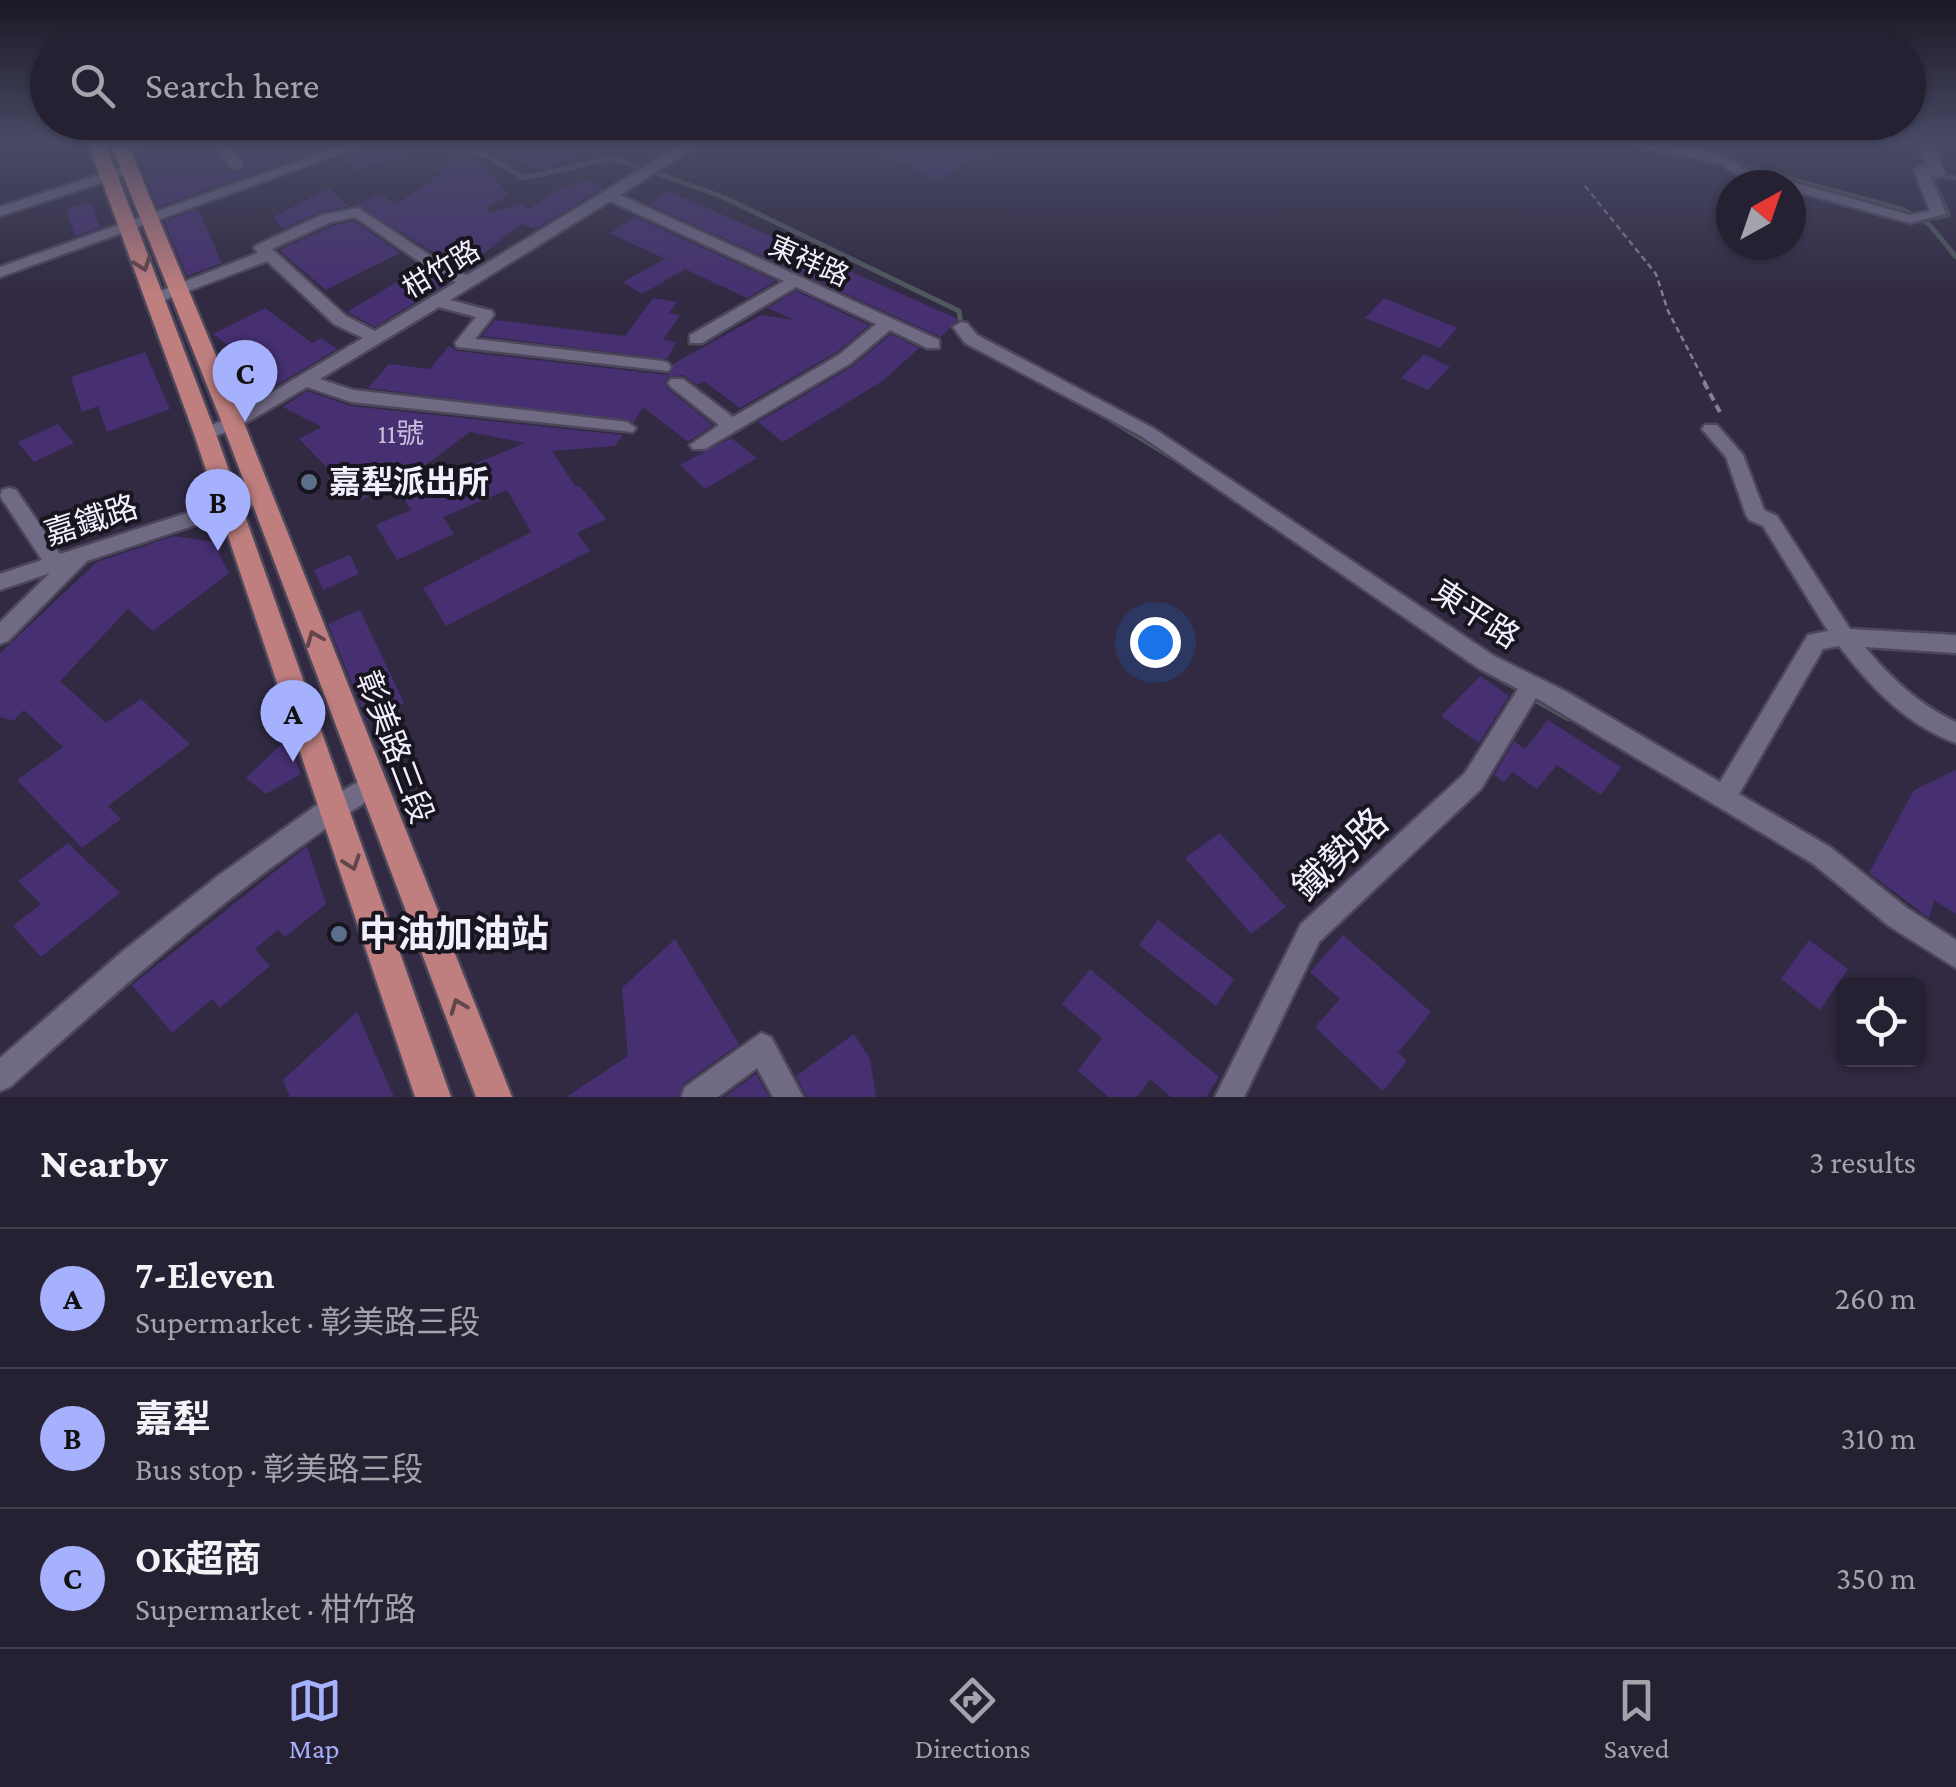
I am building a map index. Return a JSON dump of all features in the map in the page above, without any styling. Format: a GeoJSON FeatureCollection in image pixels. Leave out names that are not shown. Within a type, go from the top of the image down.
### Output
{"type":"FeatureCollection","features":[{"type":"Feature","properties":{"kind":"main road"},"geometry":{"type":"LineString","coordinates":[[124,191],[130,225],[433,1097]]}},
{"type":"Feature","properties":{"kind":"main road","name":"彰美路三段"},"geometry":{"type":"LineString","coordinates":[[136,191],[233,422],[258,496],[494,1097]]}},
{"type":"Feature","properties":{"kind":"street"},"geometry":{"type":"LineString","coordinates":[[0,212],[47,191]]}},
{"type":"Feature","properties":{"kind":"street"},"geometry":{"type":"LineString","coordinates":[[0,272],[228,191]]}},
{"type":"Feature","properties":{"kind":"street","name":"柑竹路"},"geometry":{"type":"LineString","coordinates":[[205,434],[233,422],[619,191]]}},
{"type":"Feature","properties":{"kind":"street"},"geometry":{"type":"LineString","coordinates":[[1807,191],[1910,220],[1939,214],[1930,191]]}},
{"type":"Feature","properties":{"kind":"street","name":"東祥路"},"geometry":{"type":"LineString","coordinates":[[611,196],[933,344]]}},
{"type":"Feature","properties":{"kind":"street"},"geometry":{"type":"LineString","coordinates":[[376,338],[340,320],[293,280],[281,261],[262,248],[327,218],[358,212],[446,273],[469,281]]}},
{"type":"Feature","properties":{"kind":"street"},"geometry":{"type":"LineString","coordinates":[[156,298],[267,255]]}},
{"type":"Feature","properties":{"kind":"street"},"geometry":{"type":"LineString","coordinates":[[696,339],[794,282]]}},
{"type":"Feature","properties":{"kind":"street"},"geometry":{"type":"LineString","coordinates":[[437,300],[486,315],[462,343],[662,366]]}},
{"type":"Feature","properties":{"kind":"street"},"geometry":{"type":"LineString","coordinates":[[699,445],[845,359],[887,324]]}},
{"type":"Feature","properties":{"kind":"street","name":"東平路"},"geometry":{"type":"LineString","coordinates":[[962,327],[970,339],[1147,432],[1486,662],[1822,855],[1898,918],[1956,955]]}},
{"type":"Feature","properties":{"kind":"street"},"geometry":{"type":"LineString","coordinates":[[304,380],[351,396],[627,428]]}},
{"type":"Feature","properties":{"kind":"street"},"geometry":{"type":"LineString","coordinates":[[677,383],[732,426]]}},
{"type":"Feature","properties":{"kind":"street"},"geometry":{"type":"LineString","coordinates":[[1717,434],[1734,455],[1756,516],[1770,521],[1843,637],[1916,714],[1956,732]]}},
{"type":"Feature","properties":{"kind":"street"},"geometry":{"type":"LineString","coordinates":[[8,495],[55,564]]}},
{"type":"Feature","properties":{"kind":"street","name":"嘉鐵路"},"geometry":{"type":"LineString","coordinates":[[0,582],[258,496]]}},
{"type":"Feature","properties":{"kind":"street"},"geometry":{"type":"LineString","coordinates":[[0,635],[84,554]]}},
{"type":"Feature","properties":{"kind":"street"},"geometry":{"type":"LineString","coordinates":[[1725,796],[1816,641],[1843,637],[1956,644]]}},
{"type":"Feature","properties":{"kind":"street","name":"鐵勢路"},"geometry":{"type":"LineString","coordinates":[[1230,1097],[1310,933],[1473,781],[1531,686]]}},
{"type":"Feature","properties":{"kind":"street"},"geometry":{"type":"LineString","coordinates":[[0,1077],[124,966],[333,808],[372,785]]}},
{"type":"Feature","properties":{"kind":"street"},"geometry":{"type":"LineString","coordinates":[[696,1097],[761,1047],[790,1097]]}},
{"type":"Feature","properties":{"kind":"path"},"geometry":{"type":"LineString","coordinates":[[1587,191],[1656,274],[1668,312],[1725,422],[1717,434]]}},
{"type":"Feature","properties":{"kind":"building"},"geometry":{"type":"Polygon","coordinates":[[[151,191],[203,191],[158,207],[151,191]]]}},
{"type":"Feature","properties":{"kind":"building"},"geometry":{"type":"Polygon","coordinates":[[[323,191],[332,191],[348,206],[320,212],[284,229],[273,217],[323,191]]]}},
{"type":"Feature","properties":{"kind":"building"},"geometry":{"type":"Polygon","coordinates":[[[416,191],[505,191],[508,195],[487,208],[490,213],[521,203],[529,209],[557,191],[597,191],[536,229],[521,224],[463,270],[356,205],[380,194],[396,204],[416,191]]]}},
{"type":"Feature","properties":{"kind":"building"},"geometry":{"type":"Polygon","coordinates":[[[669,191],[958,319],[941,337],[648,204],[669,191]]]}},
{"type":"Feature","properties":{"kind":"building"},"geometry":{"type":"Polygon","coordinates":[[[91,202],[100,228],[75,236],[66,209],[91,202]]]}},
{"type":"Feature","properties":{"kind":"building"},"geometry":{"type":"Polygon","coordinates":[[[198,209],[222,263],[187,276],[164,221],[198,209]]]}},
{"type":"Feature","properties":{"kind":"building"},"geometry":{"type":"Polygon","coordinates":[[[635,217],[776,281],[747,298],[685,269],[642,294],[623,282],[665,259],[610,233],[635,217]]]}},
{"type":"Feature","properties":{"kind":"building"},"geometry":{"type":"Polygon","coordinates":[[[354,221],[400,253],[326,290],[279,250],[332,226],[354,221]]]}},
{"type":"Feature","properties":{"kind":"building"},"geometry":{"type":"Polygon","coordinates":[[[416,264],[447,283],[375,327],[347,312],[419,269],[416,264]]]}},
{"type":"Feature","properties":{"kind":"building"},"geometry":{"type":"Polygon","coordinates":[[[796,291],[869,325],[837,352],[740,408],[704,381],[697,385],[683,375],[668,377],[664,383],[668,389],[713,425],[688,442],[643,407],[634,422],[368,388],[389,364],[430,369],[449,346],[457,351],[668,375],[673,364],[761,315],[794,320],[768,308],[796,291]]]}},
{"type":"Feature","properties":{"kind":"building"},"geometry":{"type":"Polygon","coordinates":[[[653,298],[677,302],[669,313],[680,315],[663,340],[676,342],[667,359],[482,336],[495,320],[625,336],[653,298]]]}},
{"type":"Feature","properties":{"kind":"building"},"geometry":{"type":"Polygon","coordinates":[[[1384,298],[1457,328],[1440,348],[1365,318],[1384,298]]]}},
{"type":"Feature","properties":{"kind":"building"},"geometry":{"type":"Polygon","coordinates":[[[265,308],[312,343],[321,338],[337,349],[267,391],[228,358],[238,353],[213,334],[265,308]]]}},
{"type":"Feature","properties":{"kind":"building"},"geometry":{"type":"Polygon","coordinates":[[[891,334],[919,348],[884,380],[783,442],[758,422],[853,366],[891,334]]]}},
{"type":"Feature","properties":{"kind":"building"},"geometry":{"type":"Polygon","coordinates":[[[145,352],[170,409],[107,432],[98,406],[82,412],[71,377],[145,352]]]}},
{"type":"Feature","properties":{"kind":"building"},"geometry":{"type":"Polygon","coordinates":[[[1424,354],[1450,367],[1428,390],[1401,378],[1424,354]]]}},
{"type":"Feature","properties":{"kind":"building"},"geometry":{"type":"Polygon","coordinates":[[[307,391],[351,406],[623,435],[615,446],[552,451],[576,487],[580,486],[606,519],[577,533],[590,551],[446,626],[423,588],[531,532],[507,490],[443,517],[454,534],[397,560],[376,525],[411,510],[401,494],[525,443],[470,432],[396,487],[393,482],[360,501],[299,439],[322,427],[283,407],[307,391]]]}},
{"type":"Feature","properties":{"kind":"building"},"geometry":{"type":"Polygon","coordinates":[[[58,424],[74,443],[34,462],[18,442],[58,424]]]}},
{"type":"Feature","properties":{"kind":"building"},"geometry":{"type":"Polygon","coordinates":[[[731,438],[757,458],[705,489],[680,465],[731,438]]]}},
{"type":"Feature","properties":{"kind":"building"},"geometry":{"type":"Polygon","coordinates":[[[174,536],[213,542],[229,573],[153,631],[128,609],[60,681],[106,723],[141,699],[190,744],[108,806],[121,819],[82,848],[17,780],[63,747],[24,710],[13,721],[0,717],[0,653],[97,562],[174,536]]]}},
{"type":"Feature","properties":{"kind":"building"},"geometry":{"type":"Polygon","coordinates":[[[350,555],[359,574],[323,590],[314,570],[350,555]]]}},
{"type":"Feature","properties":{"kind":"building"},"geometry":{"type":"Polygon","coordinates":[[[360,610],[404,703],[367,721],[328,624],[360,610]]]}},
{"type":"Feature","properties":{"kind":"building"},"geometry":{"type":"Polygon","coordinates":[[[1480,676],[1509,696],[1479,743],[1441,716],[1480,676]]]}},
{"type":"Feature","properties":{"kind":"building"},"geometry":{"type":"Polygon","coordinates":[[[1548,720],[1621,767],[1601,795],[1557,765],[1537,789],[1513,772],[1504,782],[1494,775],[1514,741],[1525,749],[1548,720]]]}},
{"type":"Feature","properties":{"kind":"building"},"geometry":{"type":"Polygon","coordinates":[[[286,740],[301,774],[266,794],[246,778],[286,740]]]}},
{"type":"Feature","properties":{"kind":"building"},"geometry":{"type":"Polygon","coordinates":[[[1956,770],[1956,914],[1934,900],[1929,918],[1869,873],[1914,790],[1956,770]]]}},
{"type":"Feature","properties":{"kind":"building"},"geometry":{"type":"Polygon","coordinates":[[[1220,833],[1286,907],[1251,934],[1185,858],[1220,833]]]}},
{"type":"Feature","properties":{"kind":"building"},"geometry":{"type":"Polygon","coordinates":[[[68,843],[120,893],[41,957],[13,926],[41,904],[18,881],[68,843]]]}},
{"type":"Feature","properties":{"kind":"building"},"geometry":{"type":"Polygon","coordinates":[[[307,846],[326,904],[285,937],[278,930],[255,949],[270,966],[220,1008],[212,999],[172,1033],[132,985],[307,846]]]}},
{"type":"Feature","properties":{"kind":"building"},"geometry":{"type":"Polygon","coordinates":[[[1158,920],[1234,979],[1216,1006],[1139,945],[1158,920]]]}},
{"type":"Feature","properties":{"kind":"building"},"geometry":{"type":"Polygon","coordinates":[[[1343,935],[1431,1012],[1398,1053],[1407,1061],[1383,1091],[1315,1027],[1340,999],[1310,972],[1343,935]]]}},
{"type":"Feature","properties":{"kind":"building"},"geometry":{"type":"Polygon","coordinates":[[[675,939],[739,1044],[683,1084],[678,1097],[566,1097],[628,1056],[622,988],[675,939]]]}},
{"type":"Feature","properties":{"kind":"building"},"geometry":{"type":"Polygon","coordinates":[[[1809,940],[1848,969],[1843,977],[1836,977],[1836,987],[1820,1010],[1781,979],[1809,940]]]}},
{"type":"Feature","properties":{"kind":"building"},"geometry":{"type":"Polygon","coordinates":[[[1090,969],[1219,1077],[1206,1097],[1171,1097],[1150,1079],[1137,1097],[1109,1097],[1078,1071],[1102,1038],[1062,1004],[1090,969]]]}},
{"type":"Feature","properties":{"kind":"building"},"geometry":{"type":"Polygon","coordinates":[[[357,1012],[394,1097],[290,1097],[283,1080],[357,1012]]]}},
{"type":"Feature","properties":{"kind":"building"},"geometry":{"type":"Polygon","coordinates":[[[854,1034],[870,1059],[876,1097],[807,1097],[796,1076],[854,1034]]]}},
{"type":"Feature","properties":{"kind":"building"},"geometry":{"type":"Polygon","coordinates":[[[756,1074],[769,1097],[724,1097],[756,1074]]]}},
{"type":"Feature","properties":{"kind":"waterway"},"geometry":{"type":"LineString","coordinates":[[707,191],[959,311],[961,326]]}},
{"type":"Feature","properties":{"kind":"waterway"},"geometry":{"type":"LineString","coordinates":[[1835,191],[1901,209],[1929,224],[1956,257]]}},
{"type":"Feature","properties":{"kind":"waterway"},"geometry":{"type":"LineString","coordinates":[[1923,220],[1948,215],[1938,191]]}},
{"type":"Feature","properties":{"kind":"waterway"},"geometry":{"type":"LineString","coordinates":[[1110,419],[1172,457]]}},
{"type":"Feature","properties":{"kind":"waterway"},"geometry":{"type":"LineString","coordinates":[[1488,672],[1531,696]]}},
{"type":"Feature","properties":{"kind":"waterway"},"geometry":{"type":"LineString","coordinates":[[1527,694],[1568,717]]}},
{"type":"Feature","properties":{"kind":"place","name":"OK超商"},"geometry":{"type":"Point","coordinates":[245,422]}},
{"type":"Feature","properties":{"kind":"place","name":"嘉犁派出所"},"geometry":{"type":"Point","coordinates":[309,482]}},
{"type":"Feature","properties":{"kind":"place","name":"嘉犁"},"geometry":{"type":"Point","coordinates":[218,551]}},
{"type":"Feature","properties":{"kind":"place","name":"7-Eleven"},"geometry":{"type":"Point","coordinates":[293,762]}},
{"type":"Feature","properties":{"kind":"place","name":"中油加油站"},"geometry":{"type":"Point","coordinates":[339,934]}}]}
